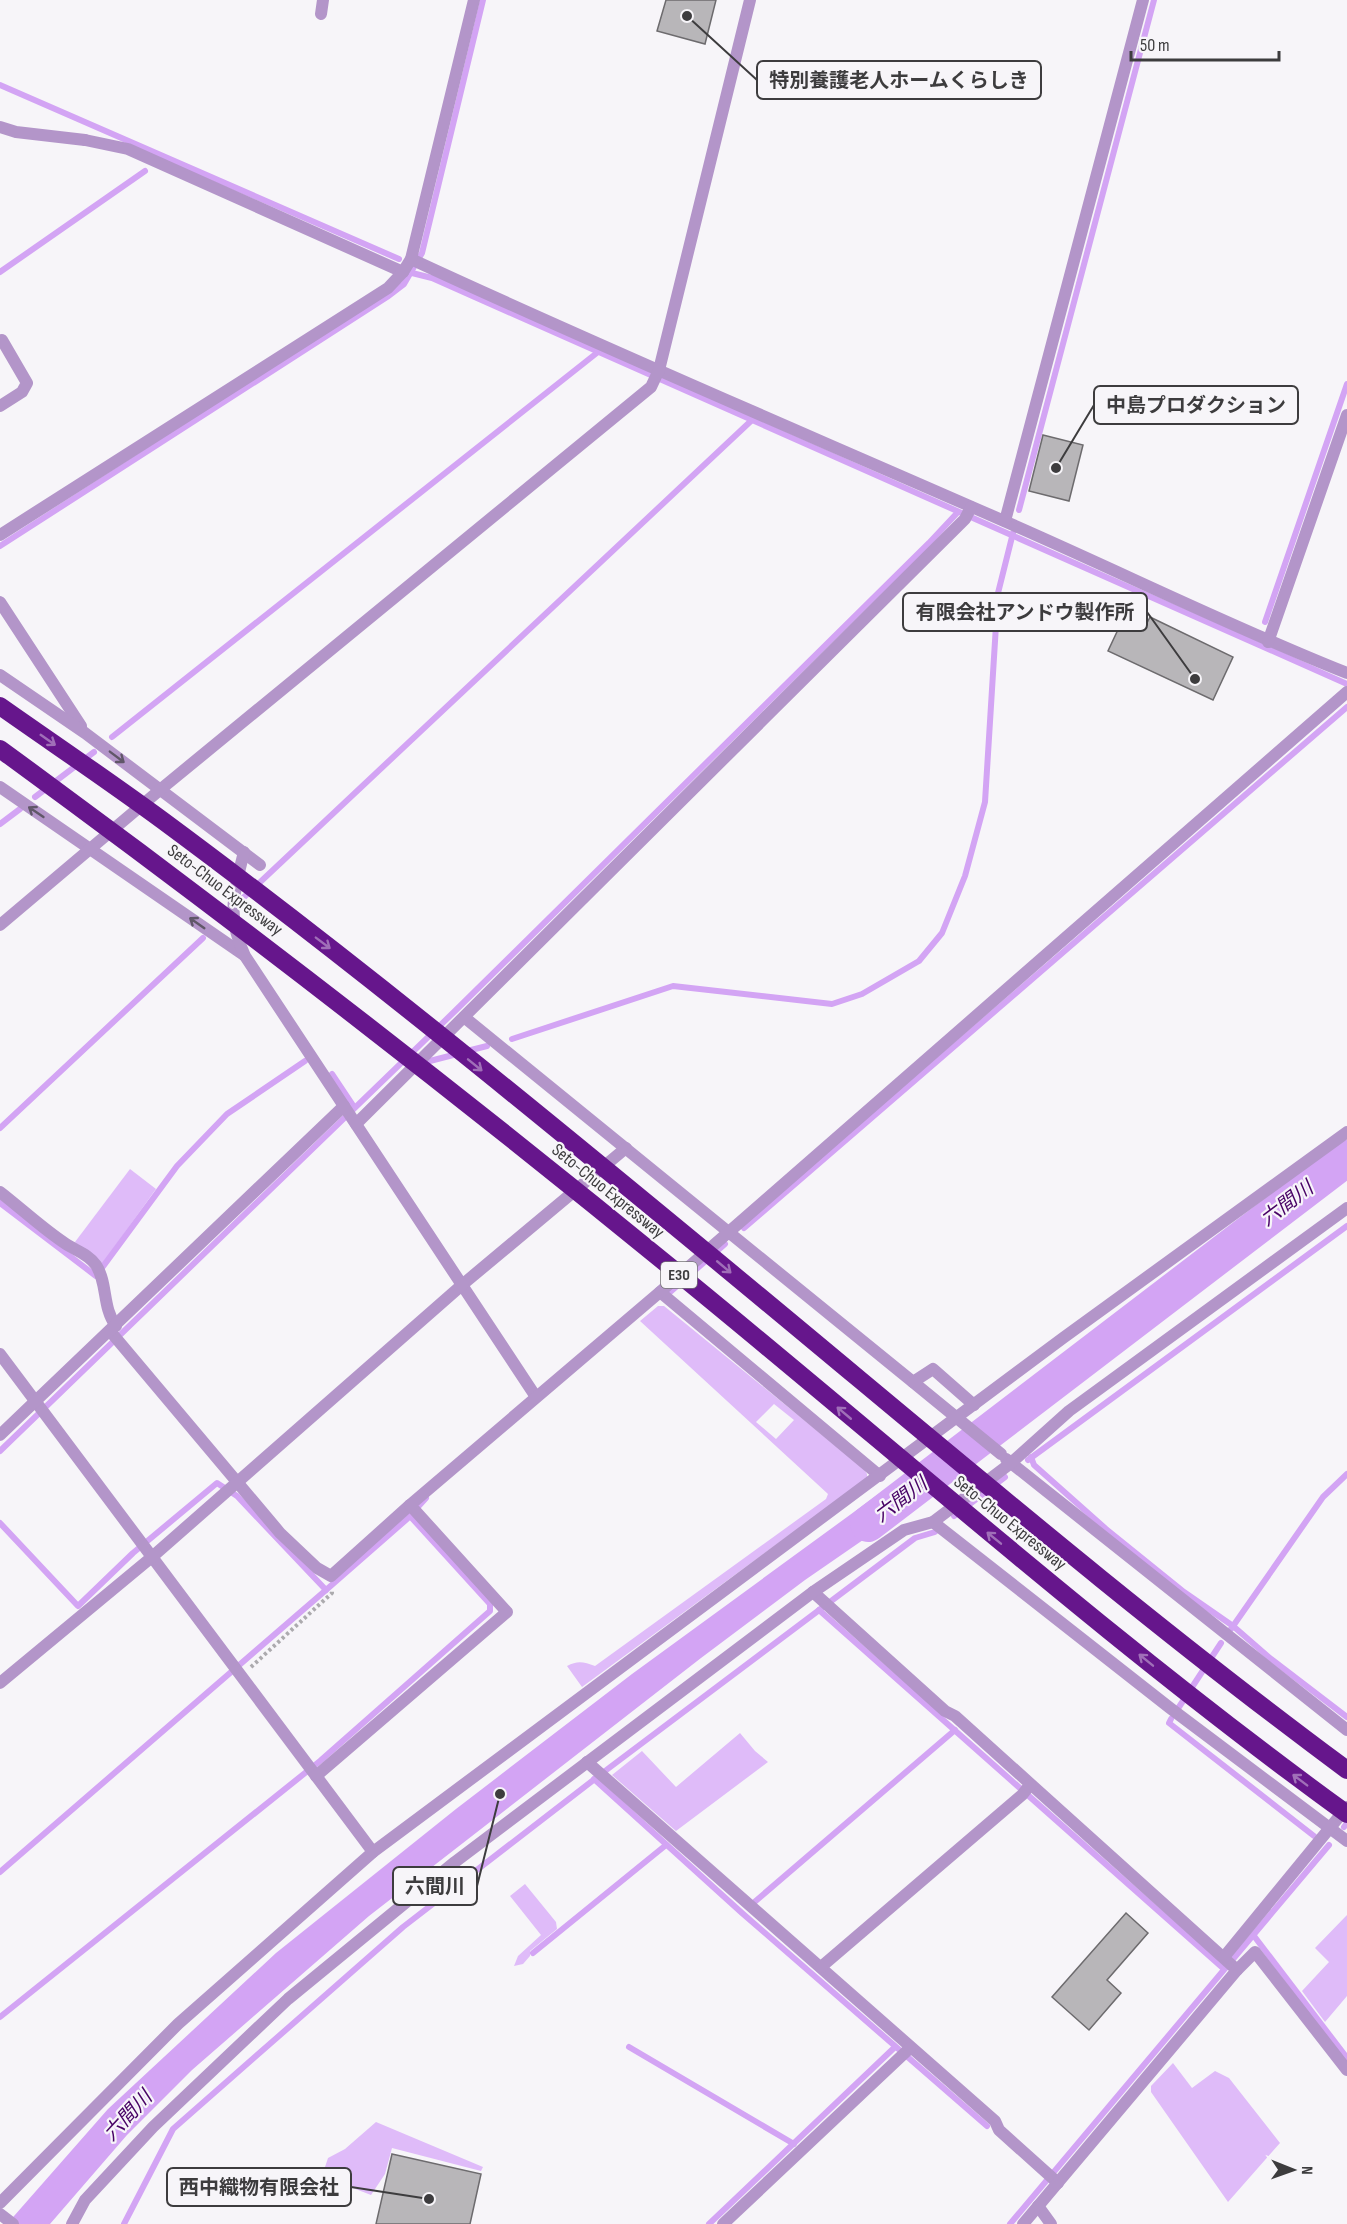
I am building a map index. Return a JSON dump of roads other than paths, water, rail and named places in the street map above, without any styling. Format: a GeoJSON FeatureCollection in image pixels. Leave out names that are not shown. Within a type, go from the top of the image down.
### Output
{"type":"FeatureCollection","features":[{"type":"Feature","properties":{"kind":"highway","name":"Seto-Chuo Expressway"},"geometry":{"type":"LineString","coordinates":[[0,706],[161,819],[364,975],[1201,1658],[1347,1770]]}},
{"type":"Feature","properties":{"kind":"highway","name":"Seto-Chuo Expressway"},"geometry":{"type":"LineString","coordinates":[[0,749],[134,847],[354,1015],[696,1289],[945,1498],[1178,1686],[1347,1814]]}},
{"type":"Feature","properties":{"kind":"street"},"geometry":{"type":"LineString","coordinates":[[321,14],[324,0]]}},
{"type":"Feature","properties":{"kind":"street"},"geometry":{"type":"LineString","coordinates":[[0,535],[388,288],[417,261],[474,0]]}},
{"type":"Feature","properties":{"kind":"street"},"geometry":{"type":"LineString","coordinates":[[0,925],[161,789],[651,387],[656,376],[750,0]]}},
{"type":"Feature","properties":{"kind":"street"},"geometry":{"type":"LineString","coordinates":[[1005,521],[1143,0]]}},
{"type":"Feature","properties":{"kind":"street"},"geometry":{"type":"LineString","coordinates":[[0,127],[16,132],[85,140],[128,149],[403,272]]}},
{"type":"Feature","properties":{"kind":"street"},"geometry":{"type":"LineString","coordinates":[[417,261],[656,376],[968,513],[1005,521],[1269,642],[1347,673]]}},
{"type":"Feature","properties":{"kind":"street"},"geometry":{"type":"LineString","coordinates":[[0,406],[22,392],[27,383],[2,340]]}},
{"type":"Feature","properties":{"kind":"street"},"geometry":{"type":"LineString","coordinates":[[1269,642],[1347,415]]}},
{"type":"Feature","properties":{"kind":"street"},"geometry":{"type":"LineString","coordinates":[[0,1435],[40,1408],[115,1333],[349,1114],[464,1017],[968,513]]}},
{"type":"Feature","properties":{"kind":"street"},"geometry":{"type":"LineString","coordinates":[[0,602],[85,733]]}},
{"type":"Feature","properties":{"kind":"street"},"geometry":{"type":"LineString","coordinates":[[0,675],[85,733],[260,866]]}},
{"type":"Feature","properties":{"kind":"street"},"geometry":{"type":"LineString","coordinates":[[0,1192],[67,1244],[88,1256],[100,1273],[115,1333],[231,1487],[317,1568],[331,1576],[414,1509],[536,1397],[660,1292],[1347,692]]}},
{"type":"Feature","properties":{"kind":"street"},"geometry":{"type":"LineString","coordinates":[[0,787],[245,956]]}},
{"type":"Feature","properties":{"kind":"street"},"geometry":{"type":"LineString","coordinates":[[244,852],[233,897],[235,935],[245,956],[536,1397]]}},
{"type":"Feature","properties":{"kind":"street"},"geometry":{"type":"LineString","coordinates":[[464,1017],[1001,1455],[1347,1730]]}},
{"type":"Feature","properties":{"kind":"street"},"geometry":{"type":"LineString","coordinates":[[0,2203],[178,2024],[372,1852],[974,1405],[1347,1132]]}},
{"type":"Feature","properties":{"kind":"street"},"geometry":{"type":"LineString","coordinates":[[0,1683],[146,1548],[231,1487],[462,1286],[626,1148]]}},
{"type":"Feature","properties":{"kind":"street"},"geometry":{"type":"LineString","coordinates":[[72,2224],[85,2200],[153,2127],[288,1999],[455,1862],[822,1600],[904,1530],[933,1522],[1011,1463],[1069,1411],[1347,1208]]}},
{"type":"Feature","properties":{"kind":"street"},"geometry":{"type":"LineString","coordinates":[[660,1292],[880,1476]]}},
{"type":"Feature","properties":{"kind":"street"},"geometry":{"type":"LineString","coordinates":[[0,1354],[372,1852]]}},
{"type":"Feature","properties":{"kind":"street"},"geometry":{"type":"LineString","coordinates":[[913,1382],[933,1369],[974,1405]]}},
{"type":"Feature","properties":{"kind":"street"},"geometry":{"type":"LineString","coordinates":[[312,1770],[507,1612],[414,1509]]}},
{"type":"Feature","properties":{"kind":"street"},"geometry":{"type":"LineString","coordinates":[[933,1522],[1170,1708],[1347,1841]]}},
{"type":"Feature","properties":{"kind":"street"},"geometry":{"type":"LineString","coordinates":[[822,1600],[945,1711],[955,1716],[1026,1790],[1230,1963]]}},
{"type":"Feature","properties":{"kind":"street"},"geometry":{"type":"LineString","coordinates":[[591,1765],[821,1967],[906,2052],[995,2121],[999,2130],[1052,2178]]}},
{"type":"Feature","properties":{"kind":"street"},"geometry":{"type":"LineString","coordinates":[[821,1967],[1026,1790]]}},
{"type":"Feature","properties":{"kind":"street"},"geometry":{"type":"LineString","coordinates":[[1023,2224],[1038,2206],[1052,2178],[1230,1963],[1329,1828],[1347,1807]]}},
{"type":"Feature","properties":{"kind":"street"},"geometry":{"type":"LineString","coordinates":[[1230,1963],[1255,1952],[1347,2070]]}},
{"type":"Feature","properties":{"kind":"street"},"geometry":{"type":"LineString","coordinates":[[723,2224],[906,2052]]}},
{"type":"Feature","properties":{"kind":"street"},"geometry":{"type":"LineString","coordinates":[[1038,2206],[1051,2224]]}},
{"type":"Feature","properties":{"kind":"water"},"geometry":{"type":"Polygon","coordinates":[[[895,1482],[918,1502],[805,1580],[701,1658],[369,1916],[192,2070],[127,2135],[50,2224],[7,2224],[108,2109],[276,1953],[456,1809],[632,1674],[895,1482]]]}},
{"type":"Feature","properties":{"kind":"waterway"},"geometry":{"type":"LineString","coordinates":[[0,546],[404,284],[422,253],[483,0]]}},
{"type":"Feature","properties":{"kind":"waterway"},"geometry":{"type":"LineString","coordinates":[[1019,510],[1154,0]]}},
{"type":"Feature","properties":{"kind":"waterway"},"geometry":{"type":"LineString","coordinates":[[0,85],[399,259]]}},
{"type":"Feature","properties":{"kind":"waterway"},"geometry":{"type":"LineString","coordinates":[[0,272],[145,171]]}},
{"type":"Feature","properties":{"kind":"waterway"},"geometry":{"type":"LineString","coordinates":[[412,273],[432,278],[1347,684]]}},
{"type":"Feature","properties":{"kind":"waterway"},"geometry":{"type":"LineString","coordinates":[[112,737],[598,352]]}},
{"type":"Feature","properties":{"kind":"waterway"},"geometry":{"type":"LineString","coordinates":[[1265,622],[1347,384]]}},
{"type":"Feature","properties":{"kind":"waterway"},"geometry":{"type":"LineString","coordinates":[[241,900],[752,420]]}},
{"type":"Feature","properties":{"kind":"waterway"},"geometry":{"type":"LineString","coordinates":[[0,1451],[455,1011],[958,512]]}},
{"type":"Feature","properties":{"kind":"waterway"},"geometry":{"type":"LineString","coordinates":[[512,1039],[673,986],[832,1004],[862,994],[919,961],[942,933],[965,876],[985,802],[998,593],[1013,533]]}},
{"type":"Feature","properties":{"kind":"waterway"},"geometry":{"type":"LineString","coordinates":[[744,1228],[1347,707]]}},
{"type":"Feature","properties":{"kind":"waterway"},"geometry":{"type":"LineString","coordinates":[[35,797],[94,752]]}},
{"type":"Feature","properties":{"kind":"waterway"},"geometry":{"type":"LineString","coordinates":[[0,824],[20,809]]}},
{"type":"Feature","properties":{"kind":"waterway"},"geometry":{"type":"LineString","coordinates":[[0,1128],[203,938]]}},
{"type":"Feature","properties":{"kind":"waterway"},"geometry":{"type":"LineString","coordinates":[[467,1051],[487,1046]]}},
{"type":"Feature","properties":{"kind":"waterway"},"geometry":{"type":"LineString","coordinates":[[426,1062],[457,1054]]}},
{"type":"Feature","properties":{"kind":"waterway"},"geometry":{"type":"LineString","coordinates":[[0,1203],[96,1276],[177,1166],[227,1114],[305,1061]]}},
{"type":"Feature","properties":{"kind":"waterway"},"geometry":{"type":"LineString","coordinates":[[332,1074],[354,1107]]}},
{"type":"Feature","properties":{"kind":"waterway","name":"六間川"},"geometry":{"type":"LineString","coordinates":[[868,1524],[1347,1158]]}},
{"type":"Feature","properties":{"kind":"waterway"},"geometry":{"type":"LineString","coordinates":[[1028,1460],[1347,1226]]}},
{"type":"Feature","properties":{"kind":"waterway"},"geometry":{"type":"LineString","coordinates":[[669,1293],[725,1244]]}},
{"type":"Feature","properties":{"kind":"waterway"},"geometry":{"type":"LineString","coordinates":[[1031,1457],[1034,1465],[1106,1529],[1347,1717]]}},
{"type":"Feature","properties":{"kind":"waterway"},"geometry":{"type":"LineString","coordinates":[[1231,1629],[1323,1497],[1347,1474]]}},
{"type":"Feature","properties":{"kind":"waterway"},"geometry":{"type":"LineString","coordinates":[[954,1516],[1005,1477]]}},
{"type":"Feature","properties":{"kind":"waterway"},"geometry":{"type":"LineString","coordinates":[[0,1523],[78,1606],[133,1553],[217,1483],[237,1496],[326,1590]]}},
{"type":"Feature","properties":{"kind":"waterway"},"geometry":{"type":"LineString","coordinates":[[0,1872],[407,1519],[426,1498]]}},
{"type":"Feature","properties":{"kind":"waterway"},"geometry":{"type":"LineString","coordinates":[[0,2017],[320,1761],[490,1611],[490,1604],[410,1516]]}},
{"type":"Feature","properties":{"kind":"waterway"},"geometry":{"type":"LineString","coordinates":[[124,2224],[173,2129],[403,1927],[609,1768],[915,1538],[935,1532]]}},
{"type":"Feature","properties":{"kind":"waterway"},"geometry":{"type":"LineString","coordinates":[[819,1610],[1224,1969]]}},
{"type":"Feature","properties":{"kind":"waterway"},"geometry":{"type":"LineString","coordinates":[[1179,1707],[1221,1643]]}},
{"type":"Feature","properties":{"kind":"waterway"},"geometry":{"type":"LineString","coordinates":[[1171,1719],[1169,1723],[1314,1836]]}},
{"type":"Feature","properties":{"kind":"waterway"},"geometry":{"type":"LineString","coordinates":[[751,1905],[955,1730]]}},
{"type":"Feature","properties":{"kind":"waterway"},"geometry":{"type":"LineString","coordinates":[[594,1779],[742,1913],[987,2126]]}},
{"type":"Feature","properties":{"kind":"waterway"},"geometry":{"type":"LineString","coordinates":[[1344,1827],[1347,1823]]}},
{"type":"Feature","properties":{"kind":"waterway"},"geometry":{"type":"LineString","coordinates":[[533,1953],[666,1845]]}},
{"type":"Feature","properties":{"kind":"waterway"},"geometry":{"type":"LineString","coordinates":[[1010,2224],[1329,1845]]}},
{"type":"Feature","properties":{"kind":"waterway"},"geometry":{"type":"LineString","coordinates":[[1254,1936],[1347,2058]]}},
{"type":"Feature","properties":{"kind":"waterway"},"geometry":{"type":"LineString","coordinates":[[629,2047],[794,2144]]}},
{"type":"Feature","properties":{"kind":"waterway"},"geometry":{"type":"LineString","coordinates":[[709,2224],[895,2047]]}},
{"type":"Feature","properties":{"kind":"place","name":"特別養護老人ホームくらしき"},"geometry":{"type":"Point","coordinates":[687,16]}},
{"type":"Feature","properties":{"kind":"place","name":"中島プロダクション"},"geometry":{"type":"Point","coordinates":[1056,468]}},
{"type":"Feature","properties":{"kind":"place","name":"有限会社アンドウ製作所"},"geometry":{"type":"Point","coordinates":[1195,679]}},
{"type":"Feature","properties":{"kind":"place","name":"六間川"},"geometry":{"type":"Point","coordinates":[500,1794]}},
{"type":"Feature","properties":{"kind":"place","name":"西中織物有限会社"},"geometry":{"type":"Point","coordinates":[429,2199]}}]}
